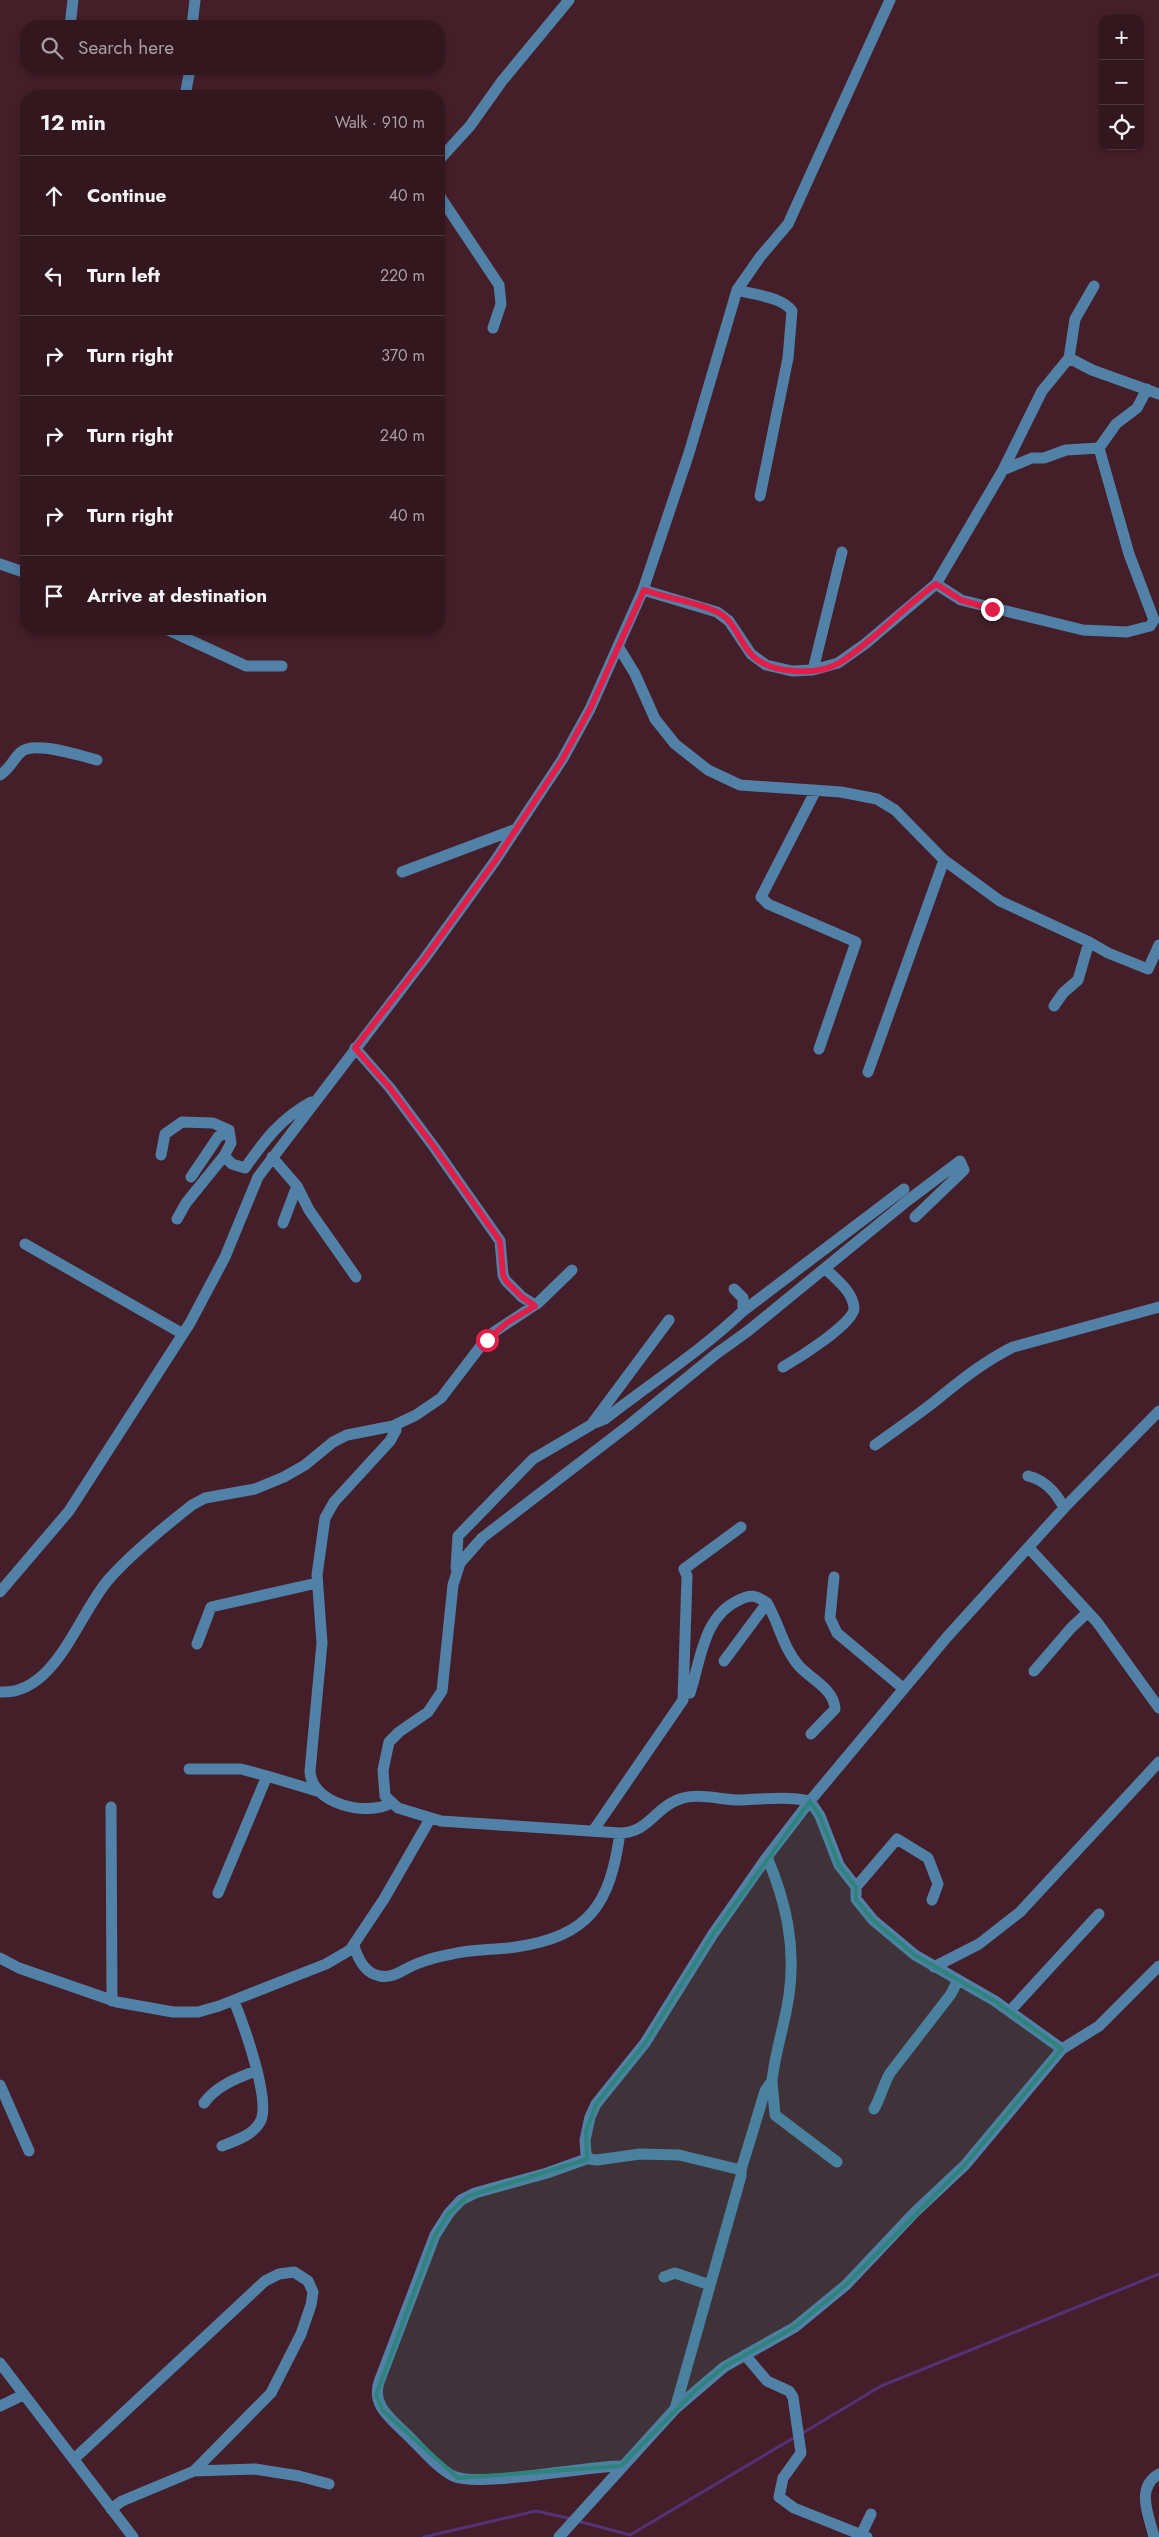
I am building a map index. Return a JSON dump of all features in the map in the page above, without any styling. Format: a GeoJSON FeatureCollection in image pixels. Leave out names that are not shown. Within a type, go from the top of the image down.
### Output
{"type":"FeatureCollection","features":[{"type":"Feature","properties":{"kind":"street"},"geometry":{"type":"LineString","coordinates":[[71,20],[73,0]]}},
{"type":"Feature","properties":{"kind":"street"},"geometry":{"type":"LineString","coordinates":[[193,20],[195,0]]}},
{"type":"Feature","properties":{"kind":"street"},"geometry":{"type":"LineString","coordinates":[[445,153],[470,126],[502,81],[569,0]]}},
{"type":"Feature","properties":{"kind":"street"},"geometry":{"type":"LineString","coordinates":[[0,1592],[69,1511],[184,1334],[225,1257],[258,1177],[314,1100],[425,958],[562,760],[590,709],[644,590],[689,453],[737,290],[744,278],[788,224],[890,0]]}},
{"type":"Feature","properties":{"kind":"street"},"geometry":{"type":"LineString","coordinates":[[186,90],[189,75]]}},
{"type":"Feature","properties":{"kind":"street"},"geometry":{"type":"LineString","coordinates":[[445,204],[499,286],[500,304],[493,328]]}},
{"type":"Feature","properties":{"kind":"street"},"geometry":{"type":"LineString","coordinates":[[644,590],[717,612],[729,621],[751,654],[766,665],[792,671],[812,670],[838,663],[865,644],[936,584],[1003,470],[1042,392],[1069,358],[1075,319],[1094,286]]}},
{"type":"Feature","properties":{"kind":"street"},"geometry":{"type":"LineString","coordinates":[[737,290],[775,299],[789,306],[792,311],[788,358],[760,496]]}},
{"type":"Feature","properties":{"kind":"street"},"geometry":{"type":"LineString","coordinates":[[1069,358],[1092,370],[1159,394]]}},
{"type":"Feature","properties":{"kind":"street"},"geometry":{"type":"LineString","coordinates":[[1099,448],[1116,424],[1137,408],[1147,389]]}},
{"type":"Feature","properties":{"kind":"street"},"geometry":{"type":"LineString","coordinates":[[1003,470],[1032,458],[1044,458],[1066,450],[1099,448]]}},
{"type":"Feature","properties":{"kind":"street"},"geometry":{"type":"LineString","coordinates":[[936,584],[961,600],[1083,630],[1127,632],[1150,626],[1154,620],[1129,554],[1099,448]]}},
{"type":"Feature","properties":{"kind":"street"},"geometry":{"type":"LineString","coordinates":[[812,670],[842,552]]}},
{"type":"Feature","properties":{"kind":"street"},"geometry":{"type":"LineString","coordinates":[[0,564],[20,571]]}},
{"type":"Feature","properties":{"kind":"street"},"geometry":{"type":"LineString","coordinates":[[179,635],[246,666],[282,666]]}},
{"type":"Feature","properties":{"kind":"street"},"geometry":{"type":"LineString","coordinates":[[618,646],[635,674],[655,719],[674,744],[708,770],[740,785],[858,794],[877,799],[895,810],[944,860],[1000,901],[1089,942],[1108,953],[1148,969],[1159,945]]}},
{"type":"Feature","properties":{"kind":"street"},"geometry":{"type":"LineString","coordinates":[[0,775],[10,768],[20,752],[33,747],[97,760]]}},
{"type":"Feature","properties":{"kind":"street"},"geometry":{"type":"LineString","coordinates":[[816,790],[761,897],[768,904],[856,942],[819,1049]]}},
{"type":"Feature","properties":{"kind":"street"},"geometry":{"type":"LineString","coordinates":[[402,872],[516,829]]}},
{"type":"Feature","properties":{"kind":"street"},"geometry":{"type":"LineString","coordinates":[[868,1072],[944,860]]}},
{"type":"Feature","properties":{"kind":"street"},"geometry":{"type":"LineString","coordinates":[[1054,1006],[1063,993],[1078,980],[1089,942]]}},
{"type":"Feature","properties":{"kind":"street"},"geometry":{"type":"LineString","coordinates":[[355,1048],[390,1088],[500,1241],[503,1275],[506,1281],[522,1297],[535,1306]]}},
{"type":"Feature","properties":{"kind":"street"},"geometry":{"type":"LineString","coordinates":[[224,1156],[232,1164],[245,1168],[267,1136],[294,1111],[314,1100]]}},
{"type":"Feature","properties":{"kind":"street"},"geometry":{"type":"LineString","coordinates":[[161,1155],[165,1134],[182,1122],[213,1123],[229,1130]]}},
{"type":"Feature","properties":{"kind":"street"},"geometry":{"type":"LineString","coordinates":[[177,1219],[186,1203],[224,1156],[231,1143],[229,1130]]}},
{"type":"Feature","properties":{"kind":"street"},"geometry":{"type":"LineString","coordinates":[[191,1177],[218,1137],[229,1130]]}},
{"type":"Feature","properties":{"kind":"street"},"geometry":{"type":"LineString","coordinates":[[272,1157],[297,1186],[309,1210],[356,1277]]}},
{"type":"Feature","properties":{"kind":"street"},"geometry":{"type":"LineString","coordinates":[[456,1570],[462,1559],[482,1538],[629,1425],[960,1161],[964,1170],[915,1217]]}},
{"type":"Feature","properties":{"kind":"street"},"geometry":{"type":"LineString","coordinates":[[283,1224],[297,1186]]}},
{"type":"Feature","properties":{"kind":"street"},"geometry":{"type":"LineString","coordinates":[[904,1189],[743,1311],[724,1329],[649,1386],[605,1418],[533,1459],[458,1536],[444,1681],[440,1698],[428,1712],[395,1735],[385,1752],[383,1783],[386,1796],[391,1803],[430,1819],[452,1823],[620,1834],[640,1829],[667,1806],[692,1796],[738,1800],[794,1798],[810,1801],[820,1816],[839,1865],[856,1887],[856,1899],[874,1920],[934,1967],[1010,2011],[1062,2048]]}},
{"type":"Feature","properties":{"kind":"street"},"geometry":{"type":"LineString","coordinates":[[25,1244],[184,1334]]}},
{"type":"Feature","properties":{"kind":"street"},"geometry":{"type":"LineString","coordinates":[[783,1367],[827,1337],[852,1316],[854,1309],[844,1286],[825,1268]]}},
{"type":"Feature","properties":{"kind":"street"},"geometry":{"type":"LineString","coordinates":[[0,1692],[23,1690],[38,1681],[73,1637],[88,1609],[110,1578],[192,1505],[205,1498],[255,1489],[284,1477],[305,1465],[333,1442],[347,1435],[394,1426],[416,1415],[441,1398],[480,1347],[494,1332],[535,1306],[572,1270]]}},
{"type":"Feature","properties":{"kind":"street"},"geometry":{"type":"LineString","coordinates":[[734,1289],[742,1298],[743,1311]]}},
{"type":"Feature","properties":{"kind":"street"},"geometry":{"type":"LineString","coordinates":[[875,1445],[934,1402],[960,1379],[1013,1347],[1159,1307]]}},
{"type":"Feature","properties":{"kind":"street"},"geometry":{"type":"LineString","coordinates":[[591,1425],[669,1320]]}},
{"type":"Feature","properties":{"kind":"street"},"geometry":{"type":"LineString","coordinates":[[589,2158],[585,2148],[586,2131],[596,2104],[645,2043],[713,1934],[767,1857],[810,1801],[960,1623],[1064,1508],[1159,1411]]}},
{"type":"Feature","properties":{"kind":"street"},"geometry":{"type":"LineString","coordinates":[[317,1791],[312,1782],[310,1771],[322,1643],[317,1583],[320,1545],[327,1513],[334,1502],[390,1441],[396,1430],[394,1426]]}},
{"type":"Feature","properties":{"kind":"street"},"geometry":{"type":"LineString","coordinates":[[1028,1476],[1039,1479],[1053,1491],[1064,1508]]}},
{"type":"Feature","properties":{"kind":"street"},"geometry":{"type":"LineString","coordinates":[[593,1831],[683,1700],[687,1576],[684,1569],[741,1527]]}},
{"type":"Feature","properties":{"kind":"street"},"geometry":{"type":"LineString","coordinates":[[1028,1548],[1088,1612],[1159,1708]]}},
{"type":"Feature","properties":{"kind":"street"},"geometry":{"type":"LineString","coordinates":[[834,1577],[830,1618],[837,1633],[904,1689]]}},
{"type":"Feature","properties":{"kind":"street"},"geometry":{"type":"LineString","coordinates":[[197,1644],[211,1607],[317,1583]]}},
{"type":"Feature","properties":{"kind":"street"},"geometry":{"type":"LineString","coordinates":[[683,1692],[690,1693],[702,1648],[717,1618],[733,1602],[749,1595],[756,1596],[767,1603],[774,1615],[789,1654],[816,1683],[829,1691],[834,1700],[835,1709],[811,1734]]}},
{"type":"Feature","properties":{"kind":"street"},"geometry":{"type":"LineString","coordinates":[[724,1661],[767,1603]]}},
{"type":"Feature","properties":{"kind":"street"},"geometry":{"type":"LineString","coordinates":[[1034,1671],[1071,1628],[1088,1612]]}},
{"type":"Feature","properties":{"kind":"street"},"geometry":{"type":"LineString","coordinates":[[934,1967],[979,1944],[1020,1912],[1159,1762]]}},
{"type":"Feature","properties":{"kind":"street"},"geometry":{"type":"LineString","coordinates":[[189,1770],[241,1769],[317,1791],[329,1800],[358,1807],[375,1809],[391,1803]]}},
{"type":"Feature","properties":{"kind":"street"},"geometry":{"type":"LineString","coordinates":[[218,1893],[267,1776]]}},
{"type":"Feature","properties":{"kind":"street"},"geometry":{"type":"LineString","coordinates":[[111,1807],[112,2000]]}},
{"type":"Feature","properties":{"kind":"street"},"geometry":{"type":"LineString","coordinates":[[0,1958],[19,1968],[112,2000],[160,2011],[188,2013],[208,2010],[337,1959],[354,1946],[430,1819]]}},
{"type":"Feature","properties":{"kind":"street"},"geometry":{"type":"LineString","coordinates":[[354,1946],[367,1970],[375,1975],[388,1977],[418,1963],[452,1954],[514,1947],[555,1938],[583,1921],[606,1891],[612,1880],[620,1834]]}},
{"type":"Feature","properties":{"kind":"street"},"geometry":{"type":"LineString","coordinates":[[856,1887],[896,1840],[928,1858],[938,1884],[932,1900]]}},
{"type":"Feature","properties":{"kind":"street"},"geometry":{"type":"LineString","coordinates":[[767,1857],[783,1897],[790,1932],[792,1960],[789,1996],[775,2058],[772,2081],[775,2115],[837,2162]]}},
{"type":"Feature","properties":{"kind":"street"},"geometry":{"type":"LineString","coordinates":[[1010,2011],[1099,1914]]}},
{"type":"Feature","properties":{"kind":"street"},"geometry":{"type":"LineString","coordinates":[[559,2537],[621,2466],[647,2441],[675,2409],[724,2367],[794,2327],[846,2285],[915,2212],[965,2165],[1062,2048],[1099,2026],[1159,1966]]}},
{"type":"Feature","properties":{"kind":"street"},"geometry":{"type":"LineString","coordinates":[[874,2109],[881,2097],[884,2084],[890,2073],[951,1994],[958,1980]]}},
{"type":"Feature","properties":{"kind":"street"},"geometry":{"type":"LineString","coordinates":[[222,2146],[248,2134],[256,2128],[263,2117],[264,2105],[244,2026],[234,2001]]}},
{"type":"Feature","properties":{"kind":"street"},"geometry":{"type":"LineString","coordinates":[[204,2103],[209,2096],[226,2084],[256,2071]]}},
{"type":"Feature","properties":{"kind":"street"},"geometry":{"type":"LineString","coordinates":[[675,2409],[737,2193],[741,2170],[765,2091],[772,2081]]}},
{"type":"Feature","properties":{"kind":"street"},"geometry":{"type":"LineString","coordinates":[[0,2085],[29,2151]]}},
{"type":"Feature","properties":{"kind":"street"},"geometry":{"type":"LineString","coordinates":[[621,2466],[601,2466],[524,2476],[477,2479],[458,2478],[437,2463],[384,2411],[376,2395],[379,2382],[435,2235],[449,2212],[461,2200],[475,2193],[589,2158],[597,2160],[651,2153],[679,2155],[741,2170]]}},
{"type":"Feature","properties":{"kind":"street"},"geometry":{"type":"LineString","coordinates":[[74,2459],[265,2281],[279,2274],[298,2273],[310,2284],[312,2298],[301,2334],[287,2363],[265,2400],[194,2471]]}},
{"type":"Feature","properties":{"kind":"street"},"geometry":{"type":"LineString","coordinates":[[664,2277],[675,2273],[710,2285]]}},
{"type":"Feature","properties":{"kind":"street"},"geometry":{"type":"LineString","coordinates":[[745,2355],[767,2381],[789,2391],[796,2406],[801,2453],[783,2478],[778,2493],[779,2497],[794,2508],[864,2536],[871,2514]]}},
{"type":"Feature","properties":{"kind":"street"},"geometry":{"type":"LineString","coordinates":[[0,2363],[133,2537]]}},
{"type":"Feature","properties":{"kind":"street"},"geometry":{"type":"LineString","coordinates":[[0,2406],[23,2395]]}},
{"type":"Feature","properties":{"kind":"street"},"geometry":{"type":"LineString","coordinates":[[111,2509],[122,2502],[194,2471],[255,2469],[299,2476],[329,2484]]}},
{"type":"Feature","properties":{"kind":"street"},"geometry":{"type":"LineString","coordinates":[[1154,2537],[1145,2491],[1149,2481],[1159,2474]]}},
{"type":"Feature","properties":{"kind":"highlighted area"},"geometry":{"type":"Polygon","coordinates":[[[810,1801],[820,1816],[839,1865],[856,1887],[856,1899],[873,1920],[915,1955],[995,2001],[1062,2049],[965,2165],[846,2285],[795,2327],[724,2367],[697,2389],[621,2466],[458,2478],[383,2411],[376,2395],[435,2235],[449,2213],[468,2196],[587,2159],[586,2131],[596,2104],[645,2043],[713,1934],[810,1801]]]}},
{"type":"Feature","properties":{"kind":"waterway"},"geometry":{"type":"LineString","coordinates":[[801,2434],[881,2386],[1159,2274]]}},
{"type":"Feature","properties":{"kind":"waterway"},"geometry":{"type":"LineString","coordinates":[[578,2521],[630,2535],[795,2437]]}},
{"type":"Feature","properties":{"kind":"waterway"},"geometry":{"type":"LineString","coordinates":[[424,2537],[536,2511],[572,2519]]}},
{"type":"Feature","properties":{"kind":"route"},"geometry":{"type":"LineString","coordinates":[[487,1340],[494,1332],[508,1322],[535,1306],[515,1291],[506,1281],[503,1275],[500,1241],[390,1088],[355,1048],[425,958],[495,861],[562,760],[590,709],[644,590],[717,612],[727,618],[754,658],[766,665],[792,671],[812,670],[833,666],[838,663],[865,644],[895,616],[936,584],[961,600],[992,609]]}}]}
